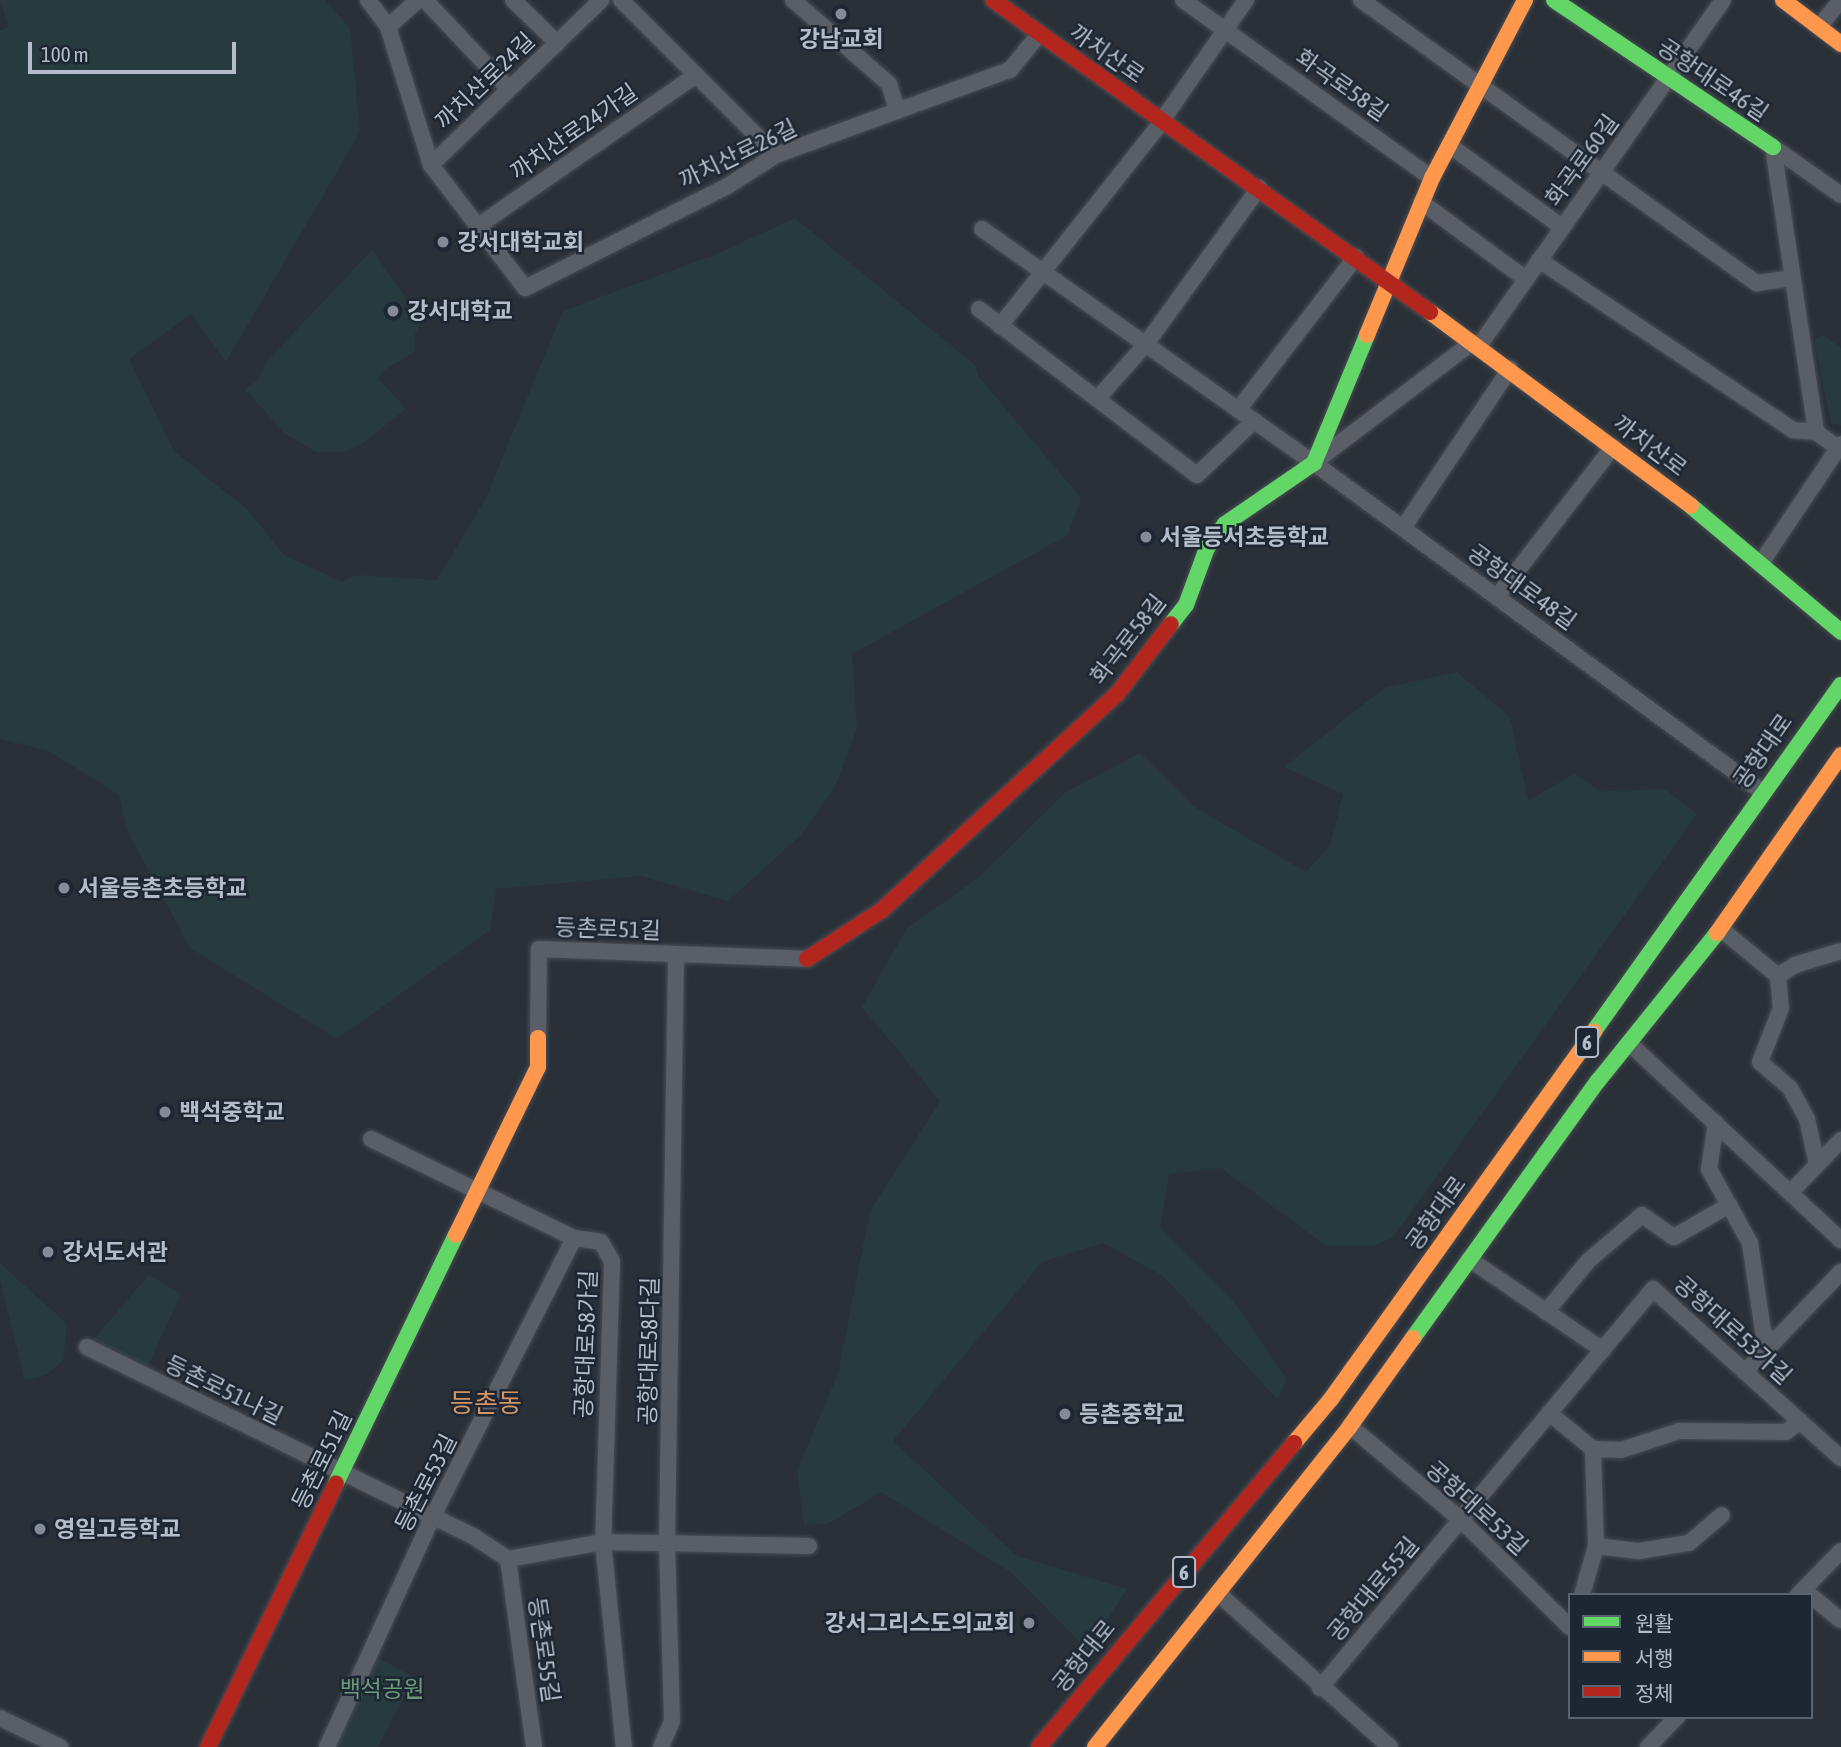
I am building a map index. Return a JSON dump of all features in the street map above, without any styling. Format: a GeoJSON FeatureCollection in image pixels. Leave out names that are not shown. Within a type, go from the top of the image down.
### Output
{"type":"FeatureCollection","features":[{"type":"Feature","properties":{"kind":"street"},"geometry":{"type":"LineString","coordinates":[[368,0],[388,27],[431,165],[478,226]]}},
{"type":"Feature","properties":{"kind":"street"},"geometry":{"type":"LineString","coordinates":[[388,27],[418,0]]}},
{"type":"Feature","properties":{"kind":"street"},"geometry":{"type":"LineString","coordinates":[[425,0],[509,89]]}},
{"type":"Feature","properties":{"kind":"street"},"geometry":{"type":"LineString","coordinates":[[513,0],[556,43]]}},
{"type":"Feature","properties":{"kind":"street","name":"까치산로24길"},"geometry":{"type":"LineString","coordinates":[[431,165],[600,0]]}},
{"type":"Feature","properties":{"kind":"street"},"geometry":{"type":"LineString","coordinates":[[621,0],[776,155]]}},
{"type":"Feature","properties":{"kind":"street"},"geometry":{"type":"LineString","coordinates":[[793,0],[889,84],[897,111]]}},
{"type":"Feature","properties":{"kind":"street","name":"까치산로"},"geometry":{"type":"LineString","coordinates":[[993,0],[1510,369],[1760,563],[1841,632]]}},
{"type":"Feature","properties":{"kind":"street","name":"화곡로58길"},"geometry":{"type":"LineString","coordinates":[[1183,0],[1432,178]]}},
{"type":"Feature","properties":{"kind":"street"},"geometry":{"type":"LineString","coordinates":[[1000,326],[1045,273],[1161,119],[1246,0]]}},
{"type":"Feature","properties":{"kind":"street"},"geometry":{"type":"LineString","coordinates":[[1361,0],[1479,89],[1757,283],[1791,278]]}},
{"type":"Feature","properties":{"kind":"street"},"geometry":{"type":"LineString","coordinates":[[1314,463],[1386,279],[1421,202],[1525,0]]}},
{"type":"Feature","properties":{"kind":"street","name":"공항대로46길"},"geometry":{"type":"LineString","coordinates":[[1554,0],[1773,147],[1816,432]]}},
{"type":"Feature","properties":{"kind":"street","name":"화곡로60길"},"geometry":{"type":"LineString","coordinates":[[1476,344],[1526,279],[1723,0]]}},
{"type":"Feature","properties":{"kind":"street"},"geometry":{"type":"LineString","coordinates":[[1783,0],[1841,44]]}},
{"type":"Feature","properties":{"kind":"street"},"geometry":{"type":"LineString","coordinates":[[1819,27],[1841,0]]}},
{"type":"Feature","properties":{"kind":"street","name":"까치산로26길"},"geometry":{"type":"LineString","coordinates":[[478,226],[525,288],[726,187],[776,155],[1010,70],[1038,34]]}},
{"type":"Feature","properties":{"kind":"street","name":"까치산로24가길"},"geometry":{"type":"LineString","coordinates":[[478,226],[696,75]]}},
{"type":"Feature","properties":{"kind":"street"},"geometry":{"type":"LineString","coordinates":[[1449,145],[1562,227]]}},
{"type":"Feature","properties":{"kind":"street"},"geometry":{"type":"LineString","coordinates":[[1773,147],[1841,195]]}},
{"type":"Feature","properties":{"kind":"street"},"geometry":{"type":"LineString","coordinates":[[1097,399],[1146,344],[1259,188]]}},
{"type":"Feature","properties":{"kind":"street"},"geometry":{"type":"LineString","coordinates":[[1421,202],[1526,279]]}},
{"type":"Feature","properties":{"kind":"street","name":"공항대로48길"},"geometry":{"type":"LineString","coordinates":[[982,229],[1314,463],[1761,791]]}},
{"type":"Feature","properties":{"kind":"street"},"geometry":{"type":"LineString","coordinates":[[1238,410],[1356,257]]}},
{"type":"Feature","properties":{"kind":"street"},"geometry":{"type":"LineString","coordinates":[[1539,260],[1793,430],[1816,432],[1840,448],[1760,563]]}},
{"type":"Feature","properties":{"kind":"street"},"geometry":{"type":"LineString","coordinates":[[979,309],[1197,475],[1254,421]]}},
{"type":"Feature","properties":{"kind":"street"},"geometry":{"type":"LineString","coordinates":[[1314,463],[1476,344]]}},
{"type":"Feature","properties":{"kind":"street"},"geometry":{"type":"LineString","coordinates":[[1403,528],[1510,369]]}},
{"type":"Feature","properties":{"kind":"street"},"geometry":{"type":"LineString","coordinates":[[1497,597],[1613,447]]}},
{"type":"Feature","properties":{"kind":"street","name":"화곡로58길"},"geometry":{"type":"LineString","coordinates":[[807,959],[882,910],[1117,694],[1186,605],[1207,548],[1225,524],[1314,463]]}},
{"type":"Feature","properties":{"kind":"street","name":"공항대로"},"geometry":{"type":"LineString","coordinates":[[1040,1747],[1331,1399],[1725,849],[1761,791],[1841,685]]}},
{"type":"Feature","properties":{"kind":"street","name":"6"},"geometry":{"type":"LineString","coordinates":[[1096,1747],[1220,1595],[1350,1426],[1598,1081],[1630,1045],[1721,929],[1841,755]]}},
{"type":"Feature","properties":{"kind":"street"},"geometry":{"type":"LineString","coordinates":[[1721,929],[1778,976],[1782,1008],[1760,1062],[1790,1088],[1807,1119],[1817,1164]]}},
{"type":"Feature","properties":{"kind":"street","name":"등촌로51길"},"geometry":{"type":"LineString","coordinates":[[208,1747],[538,1067],[539,949],[807,959]]}},
{"type":"Feature","properties":{"kind":"street"},"geometry":{"type":"LineString","coordinates":[[1778,976],[1795,964],[1841,951]]}},
{"type":"Feature","properties":{"kind":"street","name":"공항대로58다길"},"geometry":{"type":"LineString","coordinates":[[661,1747],[672,1721],[667,1541],[676,954]]}},
{"type":"Feature","properties":{"kind":"street"},"geometry":{"type":"LineString","coordinates":[[1630,1045],[1841,1240]]}},
{"type":"Feature","properties":{"kind":"street"},"geometry":{"type":"LineString","coordinates":[[1716,1123],[1709,1169],[1750,1243],[1763,1331],[1770,1346]]}},
{"type":"Feature","properties":{"kind":"street"},"geometry":{"type":"LineString","coordinates":[[371,1139],[478,1192]]}},
{"type":"Feature","properties":{"kind":"street"},"geometry":{"type":"LineString","coordinates":[[1790,1193],[1841,1140]]}},
{"type":"Feature","properties":{"kind":"street","name":"공항대로58가길"},"geometry":{"type":"LineString","coordinates":[[478,1192],[574,1238],[601,1242],[612,1261],[603,1542],[624,1747]]}},
{"type":"Feature","properties":{"kind":"street"},"geometry":{"type":"LineString","coordinates":[[1546,1312],[1588,1261],[1642,1215],[1674,1237],[1729,1205]]}},
{"type":"Feature","properties":{"kind":"street","name":"등촌로53길"},"geometry":{"type":"LineString","coordinates":[[327,1747],[433,1516],[574,1238]]}},
{"type":"Feature","properties":{"kind":"street"},"geometry":{"type":"LineString","coordinates":[[1469,1259],[1603,1349]]}},
{"type":"Feature","properties":{"kind":"street"},"geometry":{"type":"LineString","coordinates":[[1745,1372],[1841,1272]]}},
{"type":"Feature","properties":{"kind":"street","name":"공항대로53가길"},"geometry":{"type":"LineString","coordinates":[[1461,1519],[1653,1289],[1841,1458]]}},
{"type":"Feature","properties":{"kind":"street","name":"등촌로51나길"},"geometry":{"type":"LineString","coordinates":[[87,1347],[341,1474]]}},
{"type":"Feature","properties":{"kind":"street"},"geometry":{"type":"LineString","coordinates":[[1549,1413],[1593,1449],[1621,1450],[1679,1431],[1786,1432],[1800,1421]]}},
{"type":"Feature","properties":{"kind":"street","name":"공항대로53길"},"geometry":{"type":"LineString","coordinates":[[1350,1426],[1461,1519],[1568,1623]]}},
{"type":"Feature","properties":{"kind":"street"},"geometry":{"type":"LineString","coordinates":[[1583,1593],[1596,1546],[1593,1449]]}},
{"type":"Feature","properties":{"kind":"street"},"geometry":{"type":"LineString","coordinates":[[341,1474],[433,1516],[508,1559],[603,1542],[667,1541],[809,1546]]}},
{"type":"Feature","properties":{"kind":"street"},"geometry":{"type":"LineString","coordinates":[[1596,1546],[1639,1551],[1689,1543],[1722,1515]]}},
{"type":"Feature","properties":{"kind":"street","name":"공항대로55길"},"geometry":{"type":"LineString","coordinates":[[1320,1688],[1461,1519]]}},
{"type":"Feature","properties":{"kind":"street"},"geometry":{"type":"LineString","coordinates":[[1807,1593],[1841,1551]]}},
{"type":"Feature","properties":{"kind":"street","name":"등촌로55길"},"geometry":{"type":"LineString","coordinates":[[508,1559],[534,1747]]}},
{"type":"Feature","properties":{"kind":"street"},"geometry":{"type":"LineString","coordinates":[[1220,1595],[1320,1688],[1390,1747]]}},
{"type":"Feature","properties":{"kind":"street"},"geometry":{"type":"LineString","coordinates":[[1813,1599],[1841,1620]]}},
{"type":"Feature","properties":{"kind":"street"},"geometry":{"type":"LineString","coordinates":[[0,1718],[60,1747]]}},
{"type":"Feature","properties":{"kind":"street"},"geometry":{"type":"LineString","coordinates":[[1648,1747],[1669,1720]]}},
{"type":"Feature","properties":{"kind":"green space"},"geometry":{"type":"Polygon","coordinates":[[[0,0],[325,0],[350,28],[360,132],[226,362],[191,314],[129,359],[174,451],[248,510],[284,555],[342,582],[356,575],[437,580],[485,500],[563,311],[719,253],[795,218],[975,365],[978,376],[1081,498],[1068,535],[852,654],[857,729],[834,789],[800,836],[728,901],[641,876],[496,889],[490,930],[337,1039],[190,948],[127,830],[119,795],[49,751],[0,739],[0,31],[8,27],[0,0]]]}},
{"type":"Feature","properties":{"kind":"green space"},"geometry":{"type":"Polygon","coordinates":[[[372,250],[422,320],[415,334],[415,351],[383,371],[379,379],[406,409],[362,444],[344,452],[316,452],[284,433],[245,389],[257,381],[268,360],[372,250]]]}},
{"type":"Feature","properties":{"kind":"green space"},"geometry":{"type":"Polygon","coordinates":[[[1823,335],[1841,348],[1841,425],[1831,423],[1814,340],[1823,335]]]}},
{"type":"Feature","properties":{"kind":"green space"},"geometry":{"type":"Polygon","coordinates":[[[1457,672],[1510,717],[1528,801],[1575,773],[1599,791],[1665,789],[1697,814],[1394,1236],[1374,1246],[1326,1246],[1221,1168],[1169,1174],[1160,1227],[1233,1300],[1286,1378],[1278,1400],[1163,1276],[1103,1243],[1042,1262],[893,1441],[1017,1556],[1127,1589],[1088,1651],[1012,1573],[881,1492],[828,1524],[804,1525],[797,1470],[838,1374],[870,1211],[940,1101],[862,1007],[907,928],[978,878],[1066,792],[1140,753],[1193,806],[1306,872],[1330,846],[1343,794],[1284,767],[1384,688],[1457,672]]]}},
{"type":"Feature","properties":{"kind":"green space"},"geometry":{"type":"Polygon","coordinates":[[[0,1263],[67,1324],[63,1361],[46,1375],[25,1380],[0,1280],[0,1263]]]}},
{"type":"Feature","properties":{"kind":"green space"},"geometry":{"type":"Polygon","coordinates":[[[149,1275],[181,1294],[148,1366],[93,1340],[149,1275]]]}},
{"type":"Feature","properties":{"kind":"green space","name":"백석공원"},"geometry":{"type":"Polygon","coordinates":[[[372,1655],[414,1677],[378,1747],[341,1747],[330,1742],[372,1655]]]}},
{"type":"Feature","properties":{"kind":"traffic: fast"},"geometry":{"type":"LineString","coordinates":[[1554,0],[1773,147]]}},
{"type":"Feature","properties":{"kind":"traffic: fast"},"geometry":{"type":"LineString","coordinates":[[1171,624],[1186,605],[1207,548],[1225,524],[1314,463],[1367,335]]}},
{"type":"Feature","properties":{"kind":"traffic: fast"},"geometry":{"type":"LineString","coordinates":[[1691,506],[1841,632]]}},
{"type":"Feature","properties":{"kind":"traffic: fast"},"geometry":{"type":"LineString","coordinates":[[1594,1031],[1841,685]]}},
{"type":"Feature","properties":{"kind":"traffic: fast"},"geometry":{"type":"LineString","coordinates":[[1413,1338],[1598,1081],[1717,933]]}},
{"type":"Feature","properties":{"kind":"traffic: fast"},"geometry":{"type":"LineString","coordinates":[[336,1483],[456,1235]]}},
{"type":"Feature","properties":{"kind":"traffic: slow"},"geometry":{"type":"LineString","coordinates":[[1367,335],[1432,178],[1525,0]]}},
{"type":"Feature","properties":{"kind":"traffic: slow"},"geometry":{"type":"LineString","coordinates":[[1783,0],[1841,44]]}},
{"type":"Feature","properties":{"kind":"traffic: slow"},"geometry":{"type":"LineString","coordinates":[[1430,312],[1691,506]]}},
{"type":"Feature","properties":{"kind":"traffic: slow"},"geometry":{"type":"LineString","coordinates":[[1717,933],[1841,755]]}},
{"type":"Feature","properties":{"kind":"traffic: slow"},"geometry":{"type":"LineString","coordinates":[[1294,1443],[1331,1399],[1594,1031]]}},
{"type":"Feature","properties":{"kind":"traffic: slow"},"geometry":{"type":"LineString","coordinates":[[456,1235],[538,1067],[538,1038]]}},
{"type":"Feature","properties":{"kind":"traffic: slow"},"geometry":{"type":"LineString","coordinates":[[1095,1747],[1350,1426],[1413,1338]]}},
{"type":"Feature","properties":{"kind":"traffic: jam"},"geometry":{"type":"LineString","coordinates":[[993,0],[1430,312]]}},
{"type":"Feature","properties":{"kind":"traffic: jam"},"geometry":{"type":"LineString","coordinates":[[807,959],[882,910],[1117,694],[1171,624]]}},
{"type":"Feature","properties":{"kind":"traffic: jam"},"geometry":{"type":"LineString","coordinates":[[1039,1747],[1294,1443]]}},
{"type":"Feature","properties":{"kind":"traffic: jam"},"geometry":{"type":"LineString","coordinates":[[208,1747],[336,1483]]}},
{"type":"Feature","properties":{"kind":"place","name":"강남교회"},"geometry":{"type":"Point","coordinates":[841,14]}},
{"type":"Feature","properties":{"kind":"place","name":"강서대학교회"},"geometry":{"type":"Point","coordinates":[443,242]}},
{"type":"Feature","properties":{"kind":"place","name":"강서대학교"},"geometry":{"type":"Point","coordinates":[393,311]}},
{"type":"Feature","properties":{"kind":"place","name":"서울등서초등학교"},"geometry":{"type":"Point","coordinates":[1146,537]}},
{"type":"Feature","properties":{"kind":"place","name":"서울등촌초등학교"},"geometry":{"type":"Point","coordinates":[64,888]}},
{"type":"Feature","properties":{"kind":"place","name":"백석중학교"},"geometry":{"type":"Point","coordinates":[165,1112]}},
{"type":"Feature","properties":{"kind":"place","name":"강서도서관"},"geometry":{"type":"Point","coordinates":[48,1252]}},
{"type":"Feature","properties":{"kind":"place","name":"등촌중학교"},"geometry":{"type":"Point","coordinates":[1065,1414]}},
{"type":"Feature","properties":{"kind":"place","name":"영일고등학교"},"geometry":{"type":"Point","coordinates":[40,1529]}},
{"type":"Feature","properties":{"kind":"place","name":"강서그리스도의교회"},"geometry":{"type":"Point","coordinates":[1029,1623]}},
{"type":"Feature","properties":{"kind":"district","name":"등촌동"},"geometry":{"type":"Point","coordinates":[486,1404]}}]}
